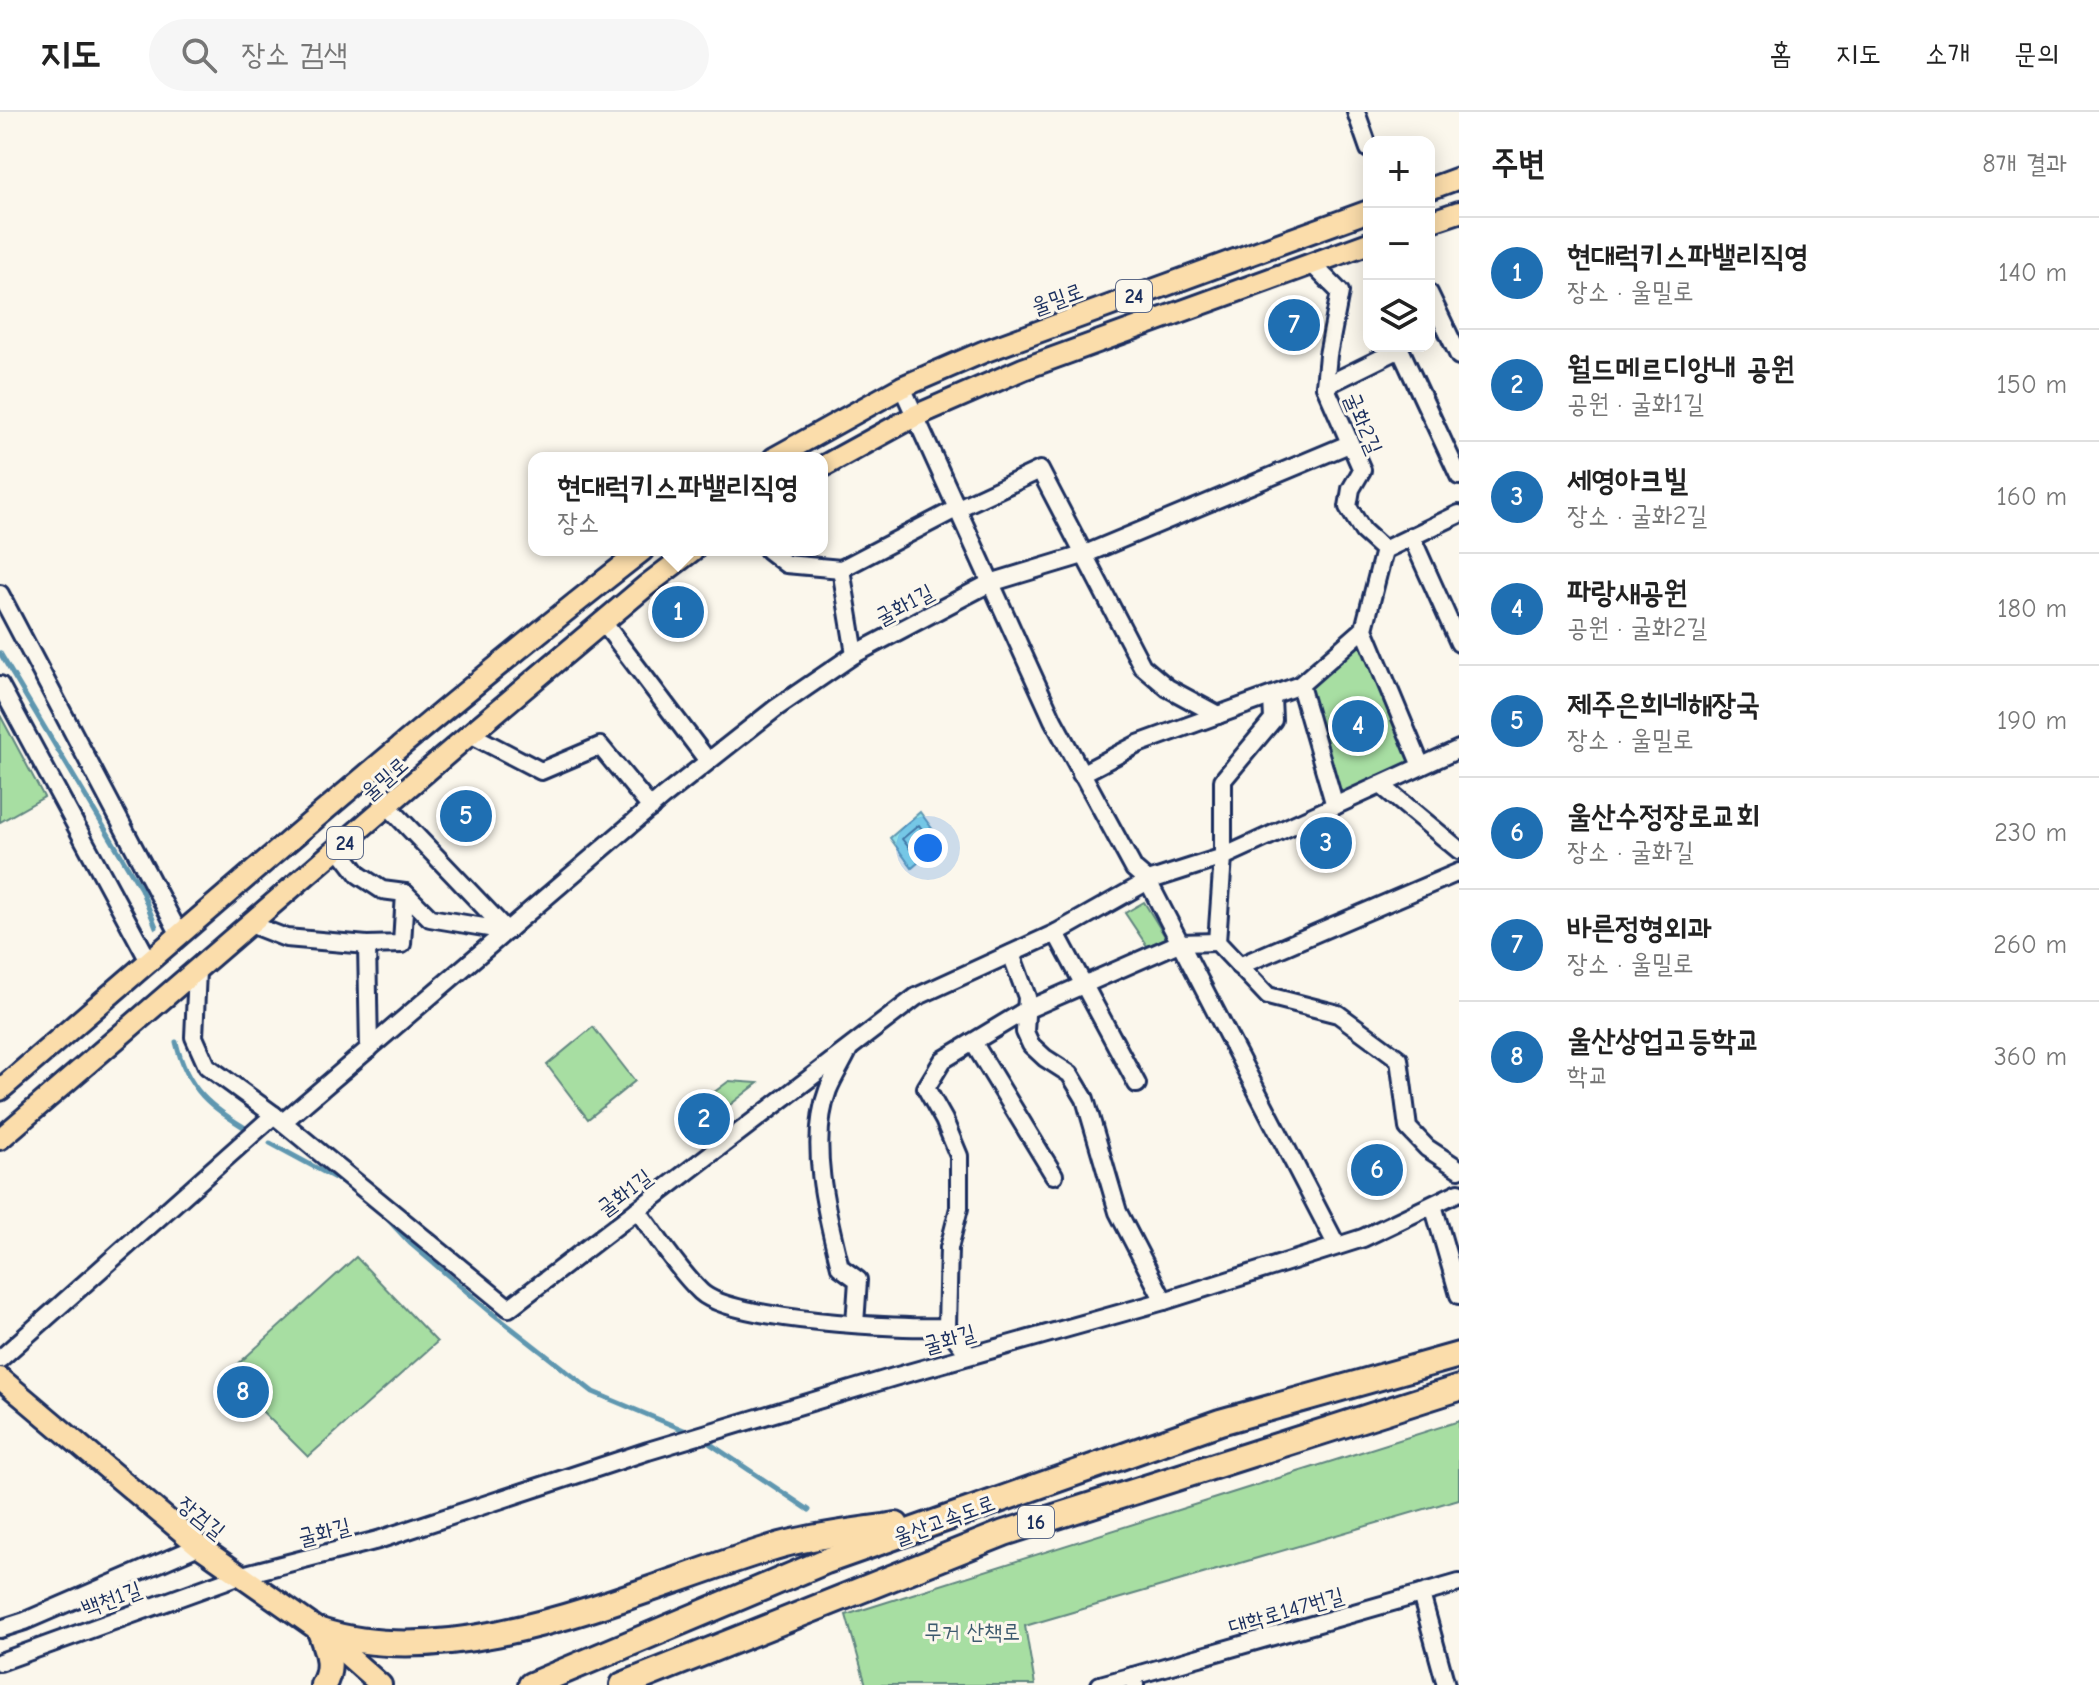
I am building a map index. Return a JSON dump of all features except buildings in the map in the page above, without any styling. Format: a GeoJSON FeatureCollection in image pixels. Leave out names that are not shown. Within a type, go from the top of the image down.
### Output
{"type":"FeatureCollection","features":[{"type":"Feature","properties":{"kind":"highway","name":"울산고속도로"},"geometry":{"type":"LineString","coordinates":[[531,1685],[826,1561],[1220,1422],[1459,1355]]}},
{"type":"Feature","properties":{"kind":"highway","name":"울산고속도로"},"geometry":{"type":"LineString","coordinates":[[623,1685],[1004,1533],[1459,1388]]}},
{"type":"Feature","properties":{"kind":"highway"},"geometry":{"type":"LineString","coordinates":[[320,1631],[363,1643],[400,1644],[456,1640],[516,1630],[785,1544],[962,1513]]}},
{"type":"Feature","properties":{"kind":"highway"},"geometry":{"type":"LineString","coordinates":[[320,1631],[330,1663],[323,1685]]}},
{"type":"Feature","properties":{"kind":"main road"},"geometry":{"type":"LineString","coordinates":[[1435,187],[1459,178]]}},
{"type":"Feature","properties":{"kind":"main road"},"geometry":{"type":"LineString","coordinates":[[1435,220],[1459,212]]}},
{"type":"Feature","properties":{"kind":"main road","name":"울밀로"},"geometry":{"type":"LineString","coordinates":[[785,452],[902,387],[1060,322],[1363,213]]}},
{"type":"Feature","properties":{"kind":"main road","name":"24"},"geometry":{"type":"LineString","coordinates":[[828,464],[915,416],[1023,369],[1363,245]]}},
{"type":"Feature","properties":{"kind":"main road","name":"울밀로"},"geometry":{"type":"LineString","coordinates":[[0,1090],[413,736],[551,621],[635,556]]}},
{"type":"Feature","properties":{"kind":"main road","name":"울밀로"},"geometry":{"type":"LineString","coordinates":[[0,1139],[470,734],[686,556]]}},
{"type":"Feature","properties":{"kind":"main road","name":"장검길"},"geometry":{"type":"LineString","coordinates":[[0,1378],[199,1546],[320,1631],[381,1685]]}},
{"type":"Feature","properties":{"kind":"street"},"geometry":{"type":"LineString","coordinates":[[1356,112],[1364,136]]}},
{"type":"Feature","properties":{"kind":"street"},"geometry":{"type":"LineString","coordinates":[[1311,263],[1340,292],[1325,386]]}},
{"type":"Feature","properties":{"kind":"street"},"geometry":{"type":"LineString","coordinates":[[1435,306],[1459,356]]}},
{"type":"Feature","properties":{"kind":"street","name":"굴화2길"},"geometry":{"type":"LineString","coordinates":[[1384,550],[1363,531],[1348,507],[1351,489],[1362,470],[1325,386],[1400,349],[1459,476]]}},
{"type":"Feature","properties":{"kind":"street"},"geometry":{"type":"LineString","coordinates":[[902,387],[1053,720],[1134,869],[1148,881],[1337,1246]]}},
{"type":"Feature","properties":{"kind":"street","name":"굴화1길"},"geometry":{"type":"LineString","coordinates":[[279,1118],[369,1049],[708,761],[776,708],[855,654],[990,583],[1083,555],[1349,444]]}},
{"type":"Feature","properties":{"kind":"street"},"geometry":{"type":"LineString","coordinates":[[776,556],[786,564],[841,569],[956,509],[1040,470],[1142,666],[1168,688],[1218,715]]}},
{"type":"Feature","properties":{"kind":"street"},"geometry":{"type":"LineString","coordinates":[[1081,774],[1138,744],[1300,685],[1364,629],[1384,550],[1459,514]]}},
{"type":"Feature","properties":{"kind":"street"},"geometry":{"type":"LineString","coordinates":[[1411,536],[1459,643]]}},
{"type":"Feature","properties":{"kind":"street"},"geometry":{"type":"LineString","coordinates":[[841,569],[855,654]]}},
{"type":"Feature","properties":{"kind":"street"},"geometry":{"type":"LineString","coordinates":[[0,594],[180,935]]}},
{"type":"Feature","properties":{"kind":"street"},"geometry":{"type":"LineString","coordinates":[[603,622],[708,761]]}},
{"type":"Feature","properties":{"kind":"street"},"geometry":{"type":"LineString","coordinates":[[1364,629],[1421,766]]}},
{"type":"Feature","properties":{"kind":"street"},"geometry":{"type":"LineString","coordinates":[[0,685],[149,961]]}},
{"type":"Feature","properties":{"kind":"street"},"geometry":{"type":"LineString","coordinates":[[1300,685],[1335,806]]}},
{"type":"Feature","properties":{"kind":"street"},"geometry":{"type":"LineString","coordinates":[[1272,697],[1273,720],[1223,780],[1223,857],[1217,942],[1268,996],[1338,1014],[1399,1059],[1408,1128],[1427,1148],[1459,1169]]}},
{"type":"Feature","properties":{"kind":"street"},"geometry":{"type":"LineString","coordinates":[[470,734],[541,771],[600,746],[651,808]]}},
{"type":"Feature","properties":{"kind":"street"},"geometry":{"type":"LineString","coordinates":[[1148,881],[1223,857],[1459,749]]}},
{"type":"Feature","properties":{"kind":"street"},"geometry":{"type":"LineString","coordinates":[[1381,785],[1459,850]]}},
{"type":"Feature","properties":{"kind":"street"},"geometry":{"type":"LineString","coordinates":[[388,806],[507,931]]}},
{"type":"Feature","properties":{"kind":"street"},"geometry":{"type":"LineString","coordinates":[[339,849],[359,875],[382,890],[405,893],[430,918],[507,931]]}},
{"type":"Feature","properties":{"kind":"street"},"geometry":{"type":"LineString","coordinates":[[1239,966],[1459,872]]}},
{"type":"Feature","properties":{"kind":"street","name":"굴화1길"},"geometry":{"type":"LineString","coordinates":[[197,971],[194,1037],[207,1066],[279,1118],[509,1308],[916,997],[1056,933],[1148,881]]}},
{"type":"Feature","properties":{"kind":"street"},"geometry":{"type":"LineString","coordinates":[[250,924],[286,938],[367,945],[402,944],[405,893]]}},
{"type":"Feature","properties":{"kind":"street"},"geometry":{"type":"LineString","coordinates":[[1056,933],[1137,1084]]}},
{"type":"Feature","properties":{"kind":"street"},"geometry":{"type":"LineString","coordinates":[[969,1355],[947,1327],[949,1248],[959,1208],[959,1156],[926,1088],[943,1060],[1026,1010],[1179,943],[1217,942]]}},
{"type":"Feature","properties":{"kind":"street"},"geometry":{"type":"LineString","coordinates":[[367,945],[369,1049]]}},
{"type":"Feature","properties":{"kind":"street"},"geometry":{"type":"LineString","coordinates":[[1011,954],[1027,997],[1025,1032],[1031,1045],[1070,1074],[1085,1099],[1118,1212],[1164,1301]]}},
{"type":"Feature","properties":{"kind":"street"},"geometry":{"type":"LineString","coordinates":[[973,1042],[1054,1175]]}},
{"type":"Feature","properties":{"kind":"street"},"geometry":{"type":"LineString","coordinates":[[851,1046],[828,1090],[820,1122],[820,1151],[826,1212],[840,1267],[858,1280],[855,1324]]}},
{"type":"Feature","properties":{"kind":"street"},"geometry":{"type":"LineString","coordinates":[[0,1359],[279,1118]]}},
{"type":"Feature","properties":{"kind":"street","name":"굴화길"},"geometry":{"type":"LineString","coordinates":[[238,1576],[378,1540],[648,1451],[969,1355],[1164,1301],[1363,1238],[1459,1192]]}},
{"type":"Feature","properties":{"kind":"street"},"geometry":{"type":"LineString","coordinates":[[1433,1205],[1459,1295]]}},
{"type":"Feature","properties":{"kind":"street","name":"굴화길"},"geometry":{"type":"LineString","coordinates":[[637,1210],[703,1294],[739,1309],[901,1329],[947,1327]]}},
{"type":"Feature","properties":{"kind":"street"},"geometry":{"type":"LineString","coordinates":[[0,1629],[199,1546]]}},
{"type":"Feature","properties":{"kind":"street","name":"백천1길"},"geometry":{"type":"LineString","coordinates":[[0,1662],[238,1576]]}},
{"type":"Feature","properties":{"kind":"street","name":"대학로147번길"},"geometry":{"type":"LineString","coordinates":[[1100,1685],[1134,1680],[1459,1583]]}},
{"type":"Feature","properties":{"kind":"street"},"geometry":{"type":"LineString","coordinates":[[1421,1594],[1446,1685]]}},
{"type":"Feature","properties":{"kind":"green space"},"geometry":{"type":"Polygon","coordinates":[[[1364,629],[1421,766],[1335,806],[1300,685],[1364,629]]]}},
{"type":"Feature","properties":{"kind":"green space"},"geometry":{"type":"Polygon","coordinates":[[[0,715],[44,797],[0,822],[0,715]]]}},
{"type":"Feature","properties":{"kind":"green space"},"geometry":{"type":"Polygon","coordinates":[[[1144,902],[1166,938],[1147,946],[1125,913],[1144,902]]]}},
{"type":"Feature","properties":{"kind":"green space"},"geometry":{"type":"Polygon","coordinates":[[[593,1027],[635,1081],[588,1119],[547,1065],[593,1027]]]}},
{"type":"Feature","properties":{"kind":"green space"},"geometry":{"type":"Polygon","coordinates":[[[729,1081],[758,1083],[695,1132],[697,1105],[729,1081]]]}},
{"type":"Feature","properties":{"kind":"green space"},"geometry":{"type":"Polygon","coordinates":[[[356,1257],[437,1342],[308,1457],[226,1375],[356,1257]]]}},
{"type":"Feature","properties":{"kind":"green space","name":"무거 산책로"},"geometry":{"type":"Polygon","coordinates":[[[1459,1421],[1459,1499],[1025,1626],[1035,1685],[866,1685],[846,1615],[1459,1421]]]}},
{"type":"Feature","properties":{"kind":"water"},"geometry":{"type":"Polygon","coordinates":[[[920,812],[942,842],[912,868],[890,838],[920,812]]]}},
{"type":"Feature","properties":{"kind":"waterway"},"geometry":{"type":"LineString","coordinates":[[0,653],[141,889],[156,927]]}},
{"type":"Feature","properties":{"kind":"waterway"},"geometry":{"type":"LineString","coordinates":[[176,1042],[187,1073],[203,1096],[224,1115],[252,1132]]}},
{"type":"Feature","properties":{"kind":"waterway"},"geometry":{"type":"LineString","coordinates":[[270,1143],[348,1185]]}},
{"type":"Feature","properties":{"kind":"waterway"},"geometry":{"type":"LineString","coordinates":[[380,1211],[410,1243],[492,1313],[593,1392],[691,1433]]}},
{"type":"Feature","properties":{"kind":"waterway"},"geometry":{"type":"LineString","coordinates":[[703,1439],[809,1510]]}},
{"type":"Feature","properties":{"kind":"place","name":"바른정형외과"},"geometry":{"type":"Point","coordinates":[1294,325]}},
{"type":"Feature","properties":{"kind":"place","name":"현대럭키스파밸리직영"},"geometry":{"type":"Point","coordinates":[678,612]}},
{"type":"Feature","properties":{"kind":"place","name":"파랑새공원"},"geometry":{"type":"Point","coordinates":[1358,726]}},
{"type":"Feature","properties":{"kind":"place","name":"제주은희네해장국"},"geometry":{"type":"Point","coordinates":[466,816]}},
{"type":"Feature","properties":{"kind":"place","name":"세영아크빌"},"geometry":{"type":"Point","coordinates":[1326,843]}},
{"type":"Feature","properties":{"kind":"place","name":"월드메르디앙내 공원"},"geometry":{"type":"Point","coordinates":[704,1119]}},
{"type":"Feature","properties":{"kind":"place","name":"울산수정장로교회"},"geometry":{"type":"Point","coordinates":[1377,1170]}},
{"type":"Feature","properties":{"kind":"place","name":"울산상업고등학교"},"geometry":{"type":"Point","coordinates":[243,1392]}}]}
